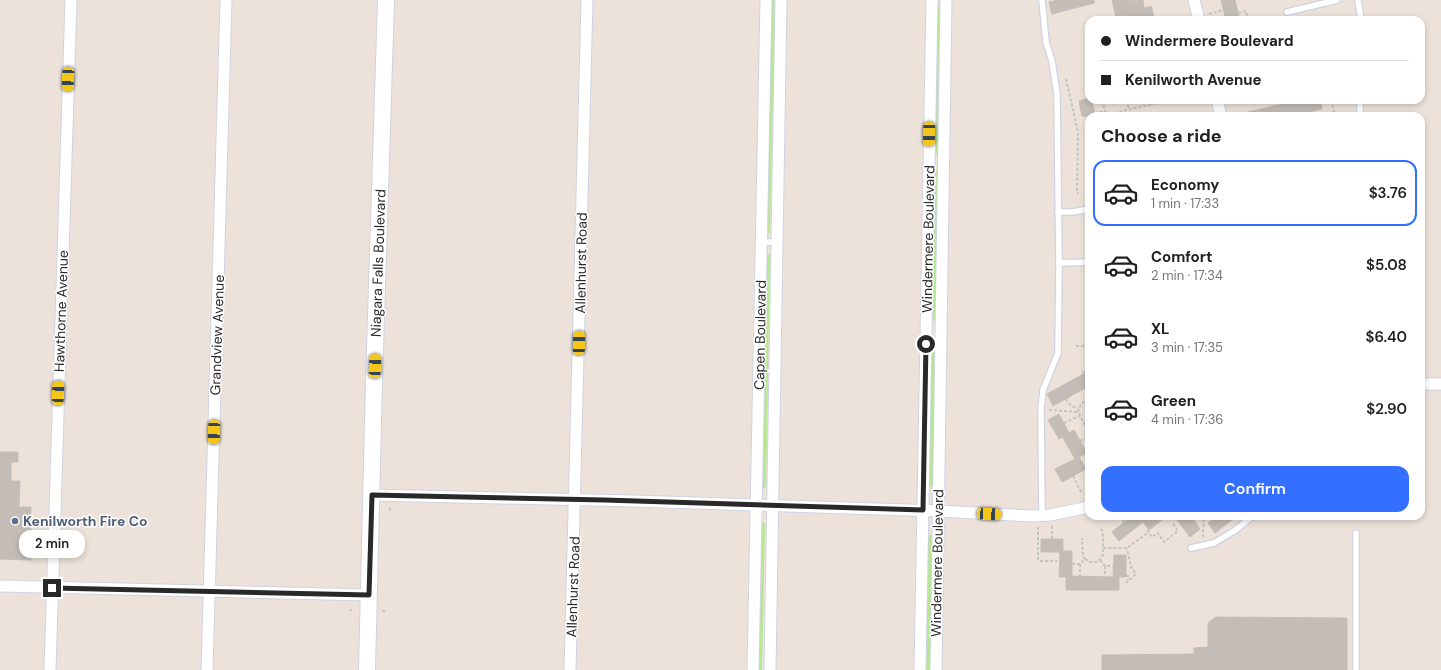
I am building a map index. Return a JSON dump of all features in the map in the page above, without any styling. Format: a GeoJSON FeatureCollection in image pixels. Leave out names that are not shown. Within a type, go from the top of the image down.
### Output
{"type":"FeatureCollection","features":[{"type":"Feature","properties":{"kind":"main road","name":"Niagara Falls Boulevard"},"geometry":{"type":"LineString","coordinates":[[367,670],[386,0]]}},
{"type":"Feature","properties":{"kind":"street","name":"Hawthorne Avenue"},"geometry":{"type":"LineString","coordinates":[[50,670],[71,0]]}},
{"type":"Feature","properties":{"kind":"street","name":"Grandview Avenue"},"geometry":{"type":"LineString","coordinates":[[207,670],[226,0]]}},
{"type":"Feature","properties":{"kind":"street","name":"Allenhurst Road"},"geometry":{"type":"LineString","coordinates":[[570,670],[587,0]]}},
{"type":"Feature","properties":{"kind":"street","name":"Capen Boulevard"},"geometry":{"type":"LineString","coordinates":[[753,670],[766,0]]}},
{"type":"Feature","properties":{"kind":"street","name":"Capen Boulevard"},"geometry":{"type":"LineString","coordinates":[[770,670],[781,0]]}},
{"type":"Feature","properties":{"kind":"street","name":"Windermere Boulevard"},"geometry":{"type":"LineString","coordinates":[[920,670],[932,0]]}},
{"type":"Feature","properties":{"kind":"street","name":"Windermere Boulevard"},"geometry":{"type":"LineString","coordinates":[[936,670],[946,0]]}},
{"type":"Feature","properties":{"kind":"street"},"geometry":{"type":"LineString","coordinates":[[1194,0],[1198,16]]}},
{"type":"Feature","properties":{"kind":"street"},"geometry":{"type":"LineString","coordinates":[[1425,384],[1441,384]]}},
{"type":"Feature","properties":{"kind":"street"},"geometry":{"type":"LineString","coordinates":[[372,495],[575,499],[923,510],[1042,516],[1085,508]]}},
{"type":"Feature","properties":{"kind":"street"},"geometry":{"type":"LineString","coordinates":[[0,586],[369,595]]}},
{"type":"Feature","properties":{"kind":"lane"},"geometry":{"type":"LineString","coordinates":[[1042,0],[1046,42],[1052,61],[1056,94],[1059,263],[1058,353],[1043,390],[1041,410],[1042,516]]}},
{"type":"Feature","properties":{"kind":"lane"},"geometry":{"type":"LineString","coordinates":[[1287,12],[1311,3],[1337,0]]}},
{"type":"Feature","properties":{"kind":"lane"},"geometry":{"type":"LineString","coordinates":[[1358,0],[1360,16]]}},
{"type":"Feature","properties":{"kind":"lane"},"geometry":{"type":"LineString","coordinates":[[929,163],[944,163]]}},
{"type":"Feature","properties":{"kind":"lane"},"geometry":{"type":"LineString","coordinates":[[1058,212],[1073,212],[1085,210]]}},
{"type":"Feature","properties":{"kind":"lane"},"geometry":{"type":"LineString","coordinates":[[761,242],[777,242]]}},
{"type":"Feature","properties":{"kind":"lane"},"geometry":{"type":"LineString","coordinates":[[1059,263],[1085,262]]}},
{"type":"Feature","properties":{"kind":"lane"},"geometry":{"type":"LineString","coordinates":[[926,328],[941,329]]}},
{"type":"Feature","properties":{"kind":"lane"},"geometry":{"type":"LineString","coordinates":[[1191,548],[1214,543],[1234,531],[1248,520]]}},
{"type":"Feature","properties":{"kind":"lane"},"geometry":{"type":"LineString","coordinates":[[1356,533],[1356,670]]}},
{"type":"Feature","properties":{"kind":"path"},"geometry":{"type":"LineString","coordinates":[[1125,4],[1137,0],[1139,9]]}},
{"type":"Feature","properties":{"kind":"path"},"geometry":{"type":"LineString","coordinates":[[1209,14],[1223,10]]}},
{"type":"Feature","properties":{"kind":"path"},"geometry":{"type":"LineString","coordinates":[[1238,13],[1246,11],[1247,16]]}},
{"type":"Feature","properties":{"kind":"path"},"geometry":{"type":"LineString","coordinates":[[1066,79],[1078,132],[1078,194]]}},
{"type":"Feature","properties":{"kind":"path"},"geometry":{"type":"LineString","coordinates":[[1100,112],[1105,111],[1103,104]]}},
{"type":"Feature","properties":{"kind":"path"},"geometry":{"type":"LineString","coordinates":[[1128,104],[1129,110]]}},
{"type":"Feature","properties":{"kind":"path"},"geometry":{"type":"LineString","coordinates":[[1122,112],[1149,104]]}},
{"type":"Feature","properties":{"kind":"path"},"geometry":{"type":"LineString","coordinates":[[1076,346],[1085,346]]}},
{"type":"Feature","properties":{"kind":"path"},"geometry":{"type":"LineString","coordinates":[[1066,398],[1071,406],[1078,408]]}},
{"type":"Feature","properties":{"kind":"path"},"geometry":{"type":"LineString","coordinates":[[1085,401],[1080,404],[1078,408],[1078,414],[1085,427]]}},
{"type":"Feature","properties":{"kind":"path"},"geometry":{"type":"LineString","coordinates":[[1046,410],[1078,414]]}},
{"type":"Feature","properties":{"kind":"path"},"geometry":{"type":"LineString","coordinates":[[1064,423],[1078,414]]}},
{"type":"Feature","properties":{"kind":"path"},"geometry":{"type":"LineString","coordinates":[[1080,441],[1085,439]]}},
{"type":"Feature","properties":{"kind":"path"},"geometry":{"type":"LineString","coordinates":[[1073,476],[1081,492]]}},
{"type":"Feature","properties":{"kind":"path"},"geometry":{"type":"LineString","coordinates":[[1203,538],[1204,520]]}},
{"type":"Feature","properties":{"kind":"path"},"geometry":{"type":"LineString","coordinates":[[1103,548],[1127,548],[1148,531],[1152,537],[1158,533],[1164,542],[1178,531],[1173,524]]}},
{"type":"Feature","properties":{"kind":"path"},"geometry":{"type":"LineString","coordinates":[[1052,525],[1052,539]]}},
{"type":"Feature","properties":{"kind":"path"},"geometry":{"type":"LineString","coordinates":[[1038,526],[1038,559],[1040,561],[1057,561]]}},
{"type":"Feature","properties":{"kind":"path"},"geometry":{"type":"LineString","coordinates":[[1082,538],[1083,556],[1085,559],[1092,563],[1100,560],[1103,555],[1103,532],[1101,529]]}},
{"type":"Feature","properties":{"kind":"path"},"geometry":{"type":"LineString","coordinates":[[1126,576],[1128,576],[1127,582],[1136,574],[1131,567],[1127,548]]}},
{"type":"Feature","properties":{"kind":"path"},"geometry":{"type":"LineString","coordinates":[[1072,564],[1080,564],[1085,559]]}},
{"type":"Feature","properties":{"kind":"path"},"geometry":{"type":"LineString","coordinates":[[1100,560],[1105,566],[1105,577]]}},
{"type":"Feature","properties":{"kind":"path"},"geometry":{"type":"LineString","coordinates":[[1080,564],[1080,576]]}},
{"type":"Feature","properties":{"kind":"path"},"geometry":{"type":"LineString","coordinates":[[1105,566],[1114,566]]}},
{"type":"Feature","properties":{"kind":"path"},"geometry":{"type":"LineString","coordinates":[[382,610],[386,611]]}},
{"type":"Feature","properties":{"kind":"green space"},"geometry":{"type":"Polygon","coordinates":[[[771,0],[775,0],[770,232],[768,234],[766,232],[771,0]]]}},
{"type":"Feature","properties":{"kind":"green space"},"geometry":{"type":"Polygon","coordinates":[[[940,5],[942,6],[938,155],[934,152],[937,7],[940,5]]]}},
{"type":"Feature","properties":{"kind":"green space"},"geometry":{"type":"Polygon","coordinates":[[[937,170],[939,171],[937,321],[934,321],[931,318],[934,173],[937,170]]]}},
{"type":"Feature","properties":{"kind":"green space"},"geometry":{"type":"Polygon","coordinates":[[[767,254],[770,255],[766,486],[764,489],[762,487],[767,254]]]}},
{"type":"Feature","properties":{"kind":"green space"},"geometry":{"type":"Polygon","coordinates":[[[934,337],[936,338],[933,487],[931,487],[928,484],[931,340],[934,337]]]}},
{"type":"Feature","properties":{"kind":"green space"},"geometry":{"type":"Polygon","coordinates":[[[763,522],[765,524],[762,670],[758,670],[761,524],[763,522]]]}},
{"type":"Feature","properties":{"kind":"green space"},"geometry":{"type":"Polygon","coordinates":[[[928,536],[933,536],[931,670],[924,670],[928,536]]]}},
{"type":"Feature","properties":{"kind":"building"},"geometry":{"type":"Polygon","coordinates":[[[1058,0],[1094,0],[1094,3],[1052,14],[1049,2],[1058,0]]]}},
{"type":"Feature","properties":{"kind":"building"},"geometry":{"type":"Polygon","coordinates":[[[1112,0],[1143,0],[1144,8],[1151,6],[1154,16],[1127,15],[1116,16],[1112,0]]]}},
{"type":"Feature","properties":{"kind":"building"},"geometry":{"type":"Polygon","coordinates":[[[1221,0],[1235,0],[1239,16],[1225,16],[1221,0]]]}},
{"type":"Feature","properties":{"kind":"building"},"geometry":{"type":"Polygon","coordinates":[[[1085,99],[1085,104],[1093,104],[1094,112],[1085,112],[1085,116],[1082,116],[1079,101],[1085,99]]]}},
{"type":"Feature","properties":{"kind":"building"},"geometry":{"type":"Polygon","coordinates":[[[1283,104],[1321,104],[1322,109],[1308,112],[1248,112],[1283,104]]]}},
{"type":"Feature","properties":{"kind":"building"},"geometry":{"type":"Polygon","coordinates":[[[1085,373],[1085,388],[1053,406],[1047,394],[1085,373]]]}},
{"type":"Feature","properties":{"kind":"building"},"geometry":{"type":"Polygon","coordinates":[[[1059,414],[1069,433],[1074,430],[1085,449],[1085,454],[1079,457],[1085,470],[1062,482],[1055,469],[1075,459],[1063,437],[1059,439],[1048,420],[1059,414]]]}},
{"type":"Feature","properties":{"kind":"building","name":"Kenilworth Fire Co"},"geometry":{"type":"Polygon","coordinates":[[[0,452],[18,452],[18,462],[11,462],[11,481],[20,481],[19,507],[31,507],[31,560],[0,559],[0,452]]]}},
{"type":"Feature","properties":{"kind":"building"},"geometry":{"type":"Polygon","coordinates":[[[1127,520],[1162,520],[1149,530],[1143,522],[1119,541],[1112,532],[1127,520]]]}},
{"type":"Feature","properties":{"kind":"building"},"geometry":{"type":"Polygon","coordinates":[[[1177,520],[1194,520],[1200,529],[1190,537],[1177,520]]]}},
{"type":"Feature","properties":{"kind":"building"},"geometry":{"type":"Polygon","coordinates":[[[1212,520],[1232,520],[1215,533],[1208,523],[1212,520]]]}},
{"type":"Feature","properties":{"kind":"building"},"geometry":{"type":"Polygon","coordinates":[[[1041,539],[1063,539],[1063,551],[1072,551],[1072,576],[1113,577],[1114,555],[1126,555],[1126,577],[1119,577],[1119,590],[1066,590],[1066,577],[1059,577],[1060,552],[1041,552],[1041,539]]]}},
{"type":"Feature","properties":{"kind":"building"},"geometry":{"type":"Polygon","coordinates":[[[1216,617],[1347,618],[1347,670],[1102,670],[1102,655],[1194,654],[1194,648],[1208,647],[1208,623],[1216,617]]]}},
{"type":"Feature","properties":{"kind":"place","name":"Kenilworth Fire Co"},"geometry":{"type":"Point","coordinates":[15,521]}},
{"type":"Feature","properties":{"kind":"route"},"geometry":{"type":"LineString","coordinates":[[52,588],[369,595],[372,495],[649,501],[923,510],[926,344]]}}]}
